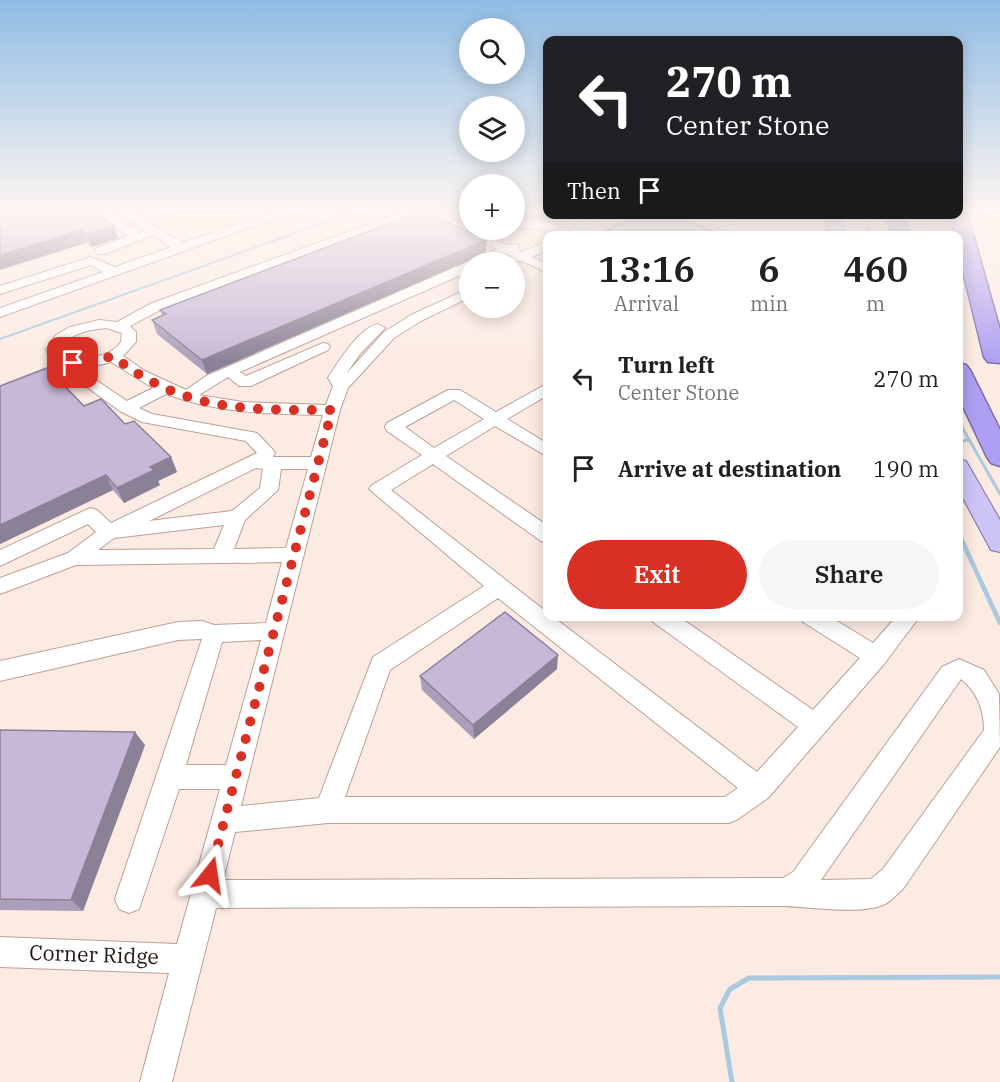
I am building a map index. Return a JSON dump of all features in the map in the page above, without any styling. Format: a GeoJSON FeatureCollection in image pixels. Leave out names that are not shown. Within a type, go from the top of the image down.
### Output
{"type":"FeatureCollection","features":[{"type":"Feature","properties":{"kind":"highway"},"geometry":{"type":"LineString","coordinates":[[971,262],[998,361]]}},
{"type":"Feature","properties":{"kind":"highway"},"geometry":{"type":"LineString","coordinates":[[963,288],[998,361]]}},
{"type":"Feature","properties":{"kind":"highway"},"geometry":{"type":"LineString","coordinates":[[963,380],[1000,457]]}},
{"type":"Feature","properties":{"kind":"main road"},"geometry":{"type":"LineString","coordinates":[[963,475],[1000,543]]}},
{"type":"Feature","properties":{"kind":"street"},"geometry":{"type":"LineString","coordinates":[[0,290],[86,262]]}},
{"type":"Feature","properties":{"kind":"street"},"geometry":{"type":"LineString","coordinates":[[96,262],[115,273]]}},
{"type":"Feature","properties":{"kind":"street"},"geometry":{"type":"LineString","coordinates":[[0,313],[143,262]]}},
{"type":"Feature","properties":{"kind":"street"},"geometry":{"type":"LineString","coordinates":[[120,327],[157,306],[274,262]]}},
{"type":"Feature","properties":{"kind":"street"},"geometry":{"type":"LineString","coordinates":[[188,397],[198,387],[230,371],[459,271]]}},
{"type":"Feature","properties":{"kind":"street"},"geometry":{"type":"LineString","coordinates":[[341,386],[336,378],[342,367],[372,332],[408,309],[459,285]]}},
{"type":"Feature","properties":{"kind":"street"},"geometry":{"type":"LineString","coordinates":[[156,1082],[332,410],[341,386],[351,378],[377,346],[399,327],[459,297]]}},
{"type":"Feature","properties":{"kind":"street"},"geometry":{"type":"LineString","coordinates":[[106,324],[120,327],[129,332],[130,338],[122,350],[113,356],[86,363],[73,363],[56,356],[53,350],[62,337],[83,327],[106,324]]}},
{"type":"Feature","properties":{"kind":"street"},"geometry":{"type":"LineString","coordinates":[[230,371],[245,382],[322,348]]}},
{"type":"Feature","properties":{"kind":"street"},"geometry":{"type":"LineString","coordinates":[[113,356],[138,375],[164,389],[188,397],[249,408],[332,410]]}},
{"type":"Feature","properties":{"kind":"street"},"geometry":{"type":"LineString","coordinates":[[0,586],[75,558],[109,532],[264,457],[266,452],[251,437],[148,418],[126,408],[82,377]]}},
{"type":"Feature","properties":{"kind":"street"},"geometry":{"type":"LineString","coordinates":[[126,408],[164,389]]}},
{"type":"Feature","properties":{"kind":"street"},"geometry":{"type":"LineString","coordinates":[[543,391],[378,489],[499,587],[759,789]]}},
{"type":"Feature","properties":{"kind":"street"},"geometry":{"type":"LineString","coordinates":[[543,449],[454,393],[393,427],[543,532]]}},
{"type":"Feature","properties":{"kind":"street"},"geometry":{"type":"LineString","coordinates":[[251,463],[318,463]]}},
{"type":"Feature","properties":{"kind":"street"},"geometry":{"type":"LineString","coordinates":[[221,556],[237,517],[269,490],[273,463]]}},
{"type":"Feature","properties":{"kind":"street"},"geometry":{"type":"LineString","coordinates":[[0,559],[90,515],[109,532],[237,517]]}},
{"type":"Feature","properties":{"kind":"street"},"geometry":{"type":"LineString","coordinates":[[75,558],[294,555]]}},
{"type":"Feature","properties":{"kind":"street"},"geometry":{"type":"LineString","coordinates":[[328,810],[381,664],[499,587]]}},
{"type":"Feature","properties":{"kind":"street"},"geometry":{"type":"LineString","coordinates":[[668,621],[815,725]]}},
{"type":"Feature","properties":{"kind":"street"},"geometry":{"type":"LineString","coordinates":[[819,621],[876,657]]}},
{"type":"Feature","properties":{"kind":"street"},"geometry":{"type":"LineString","coordinates":[[224,820],[328,810],[729,810],[759,789],[906,621]]}},
{"type":"Feature","properties":{"kind":"street"},"geometry":{"type":"LineString","coordinates":[[0,670],[178,631],[202,630],[214,633],[274,631]]}},
{"type":"Feature","properties":{"kind":"street"},"geometry":{"type":"LineString","coordinates":[[129,899],[170,777],[214,633]]}},
{"type":"Feature","properties":{"kind":"street"},"geometry":{"type":"LineString","coordinates":[[205,894],[785,892],[847,895],[877,893],[893,879],[996,733],[998,719],[981,681],[969,670],[960,668],[950,674],[803,882],[785,892]]}},
{"type":"Feature","properties":{"kind":"street"},"geometry":{"type":"LineString","coordinates":[[170,777],[235,777]]}},
{"type":"Feature","properties":{"kind":"street","name":"Corner Ridge"},"geometry":{"type":"LineString","coordinates":[[0,952],[187,959]]}},
{"type":"Feature","properties":{"kind":"building"},"geometry":{"type":"Polygon","coordinates":[[[286,262],[433,262],[202,360],[152,320],[166,314],[160,310],[286,262]]]}},
{"type":"Feature","properties":{"kind":"building"},"geometry":{"type":"Polygon","coordinates":[[[47,368],[84,406],[101,399],[125,424],[134,421],[171,457],[150,467],[154,470],[117,488],[106,475],[0,525],[0,386],[47,368]]]}},
{"type":"Feature","properties":{"kind":"building"},"geometry":{"type":"Polygon","coordinates":[[[505,612],[558,655],[473,725],[420,676],[505,612]]]}},
{"type":"Feature","properties":{"kind":"building"},"geometry":{"type":"Polygon","coordinates":[[[0,730],[135,732],[71,900],[0,899],[0,730]]]}},
{"type":"Feature","properties":{"kind":"waterway"},"geometry":{"type":"LineString","coordinates":[[0,339],[213,262]]}},
{"type":"Feature","properties":{"kind":"waterway"},"geometry":{"type":"LineString","coordinates":[[963,429],[969,439]]}},
{"type":"Feature","properties":{"kind":"waterway"},"geometry":{"type":"LineString","coordinates":[[963,441],[969,439]]}},
{"type":"Feature","properties":{"kind":"waterway"},"geometry":{"type":"LineString","coordinates":[[969,439],[1000,494]]}},
{"type":"Feature","properties":{"kind":"waterway"},"geometry":{"type":"LineString","coordinates":[[963,543],[1000,623]]}},
{"type":"Feature","properties":{"kind":"waterway"},"geometry":{"type":"LineString","coordinates":[[732,1082],[720,1008],[730,989],[749,978],[1000,977]]}},
{"type":"Feature","properties":{"kind":"route"},"geometry":{"type":"LineString","coordinates":[[73,363],[86,363],[113,356],[153,384],[193,399],[216,404],[267,410],[332,410],[210,875]]}}]}
